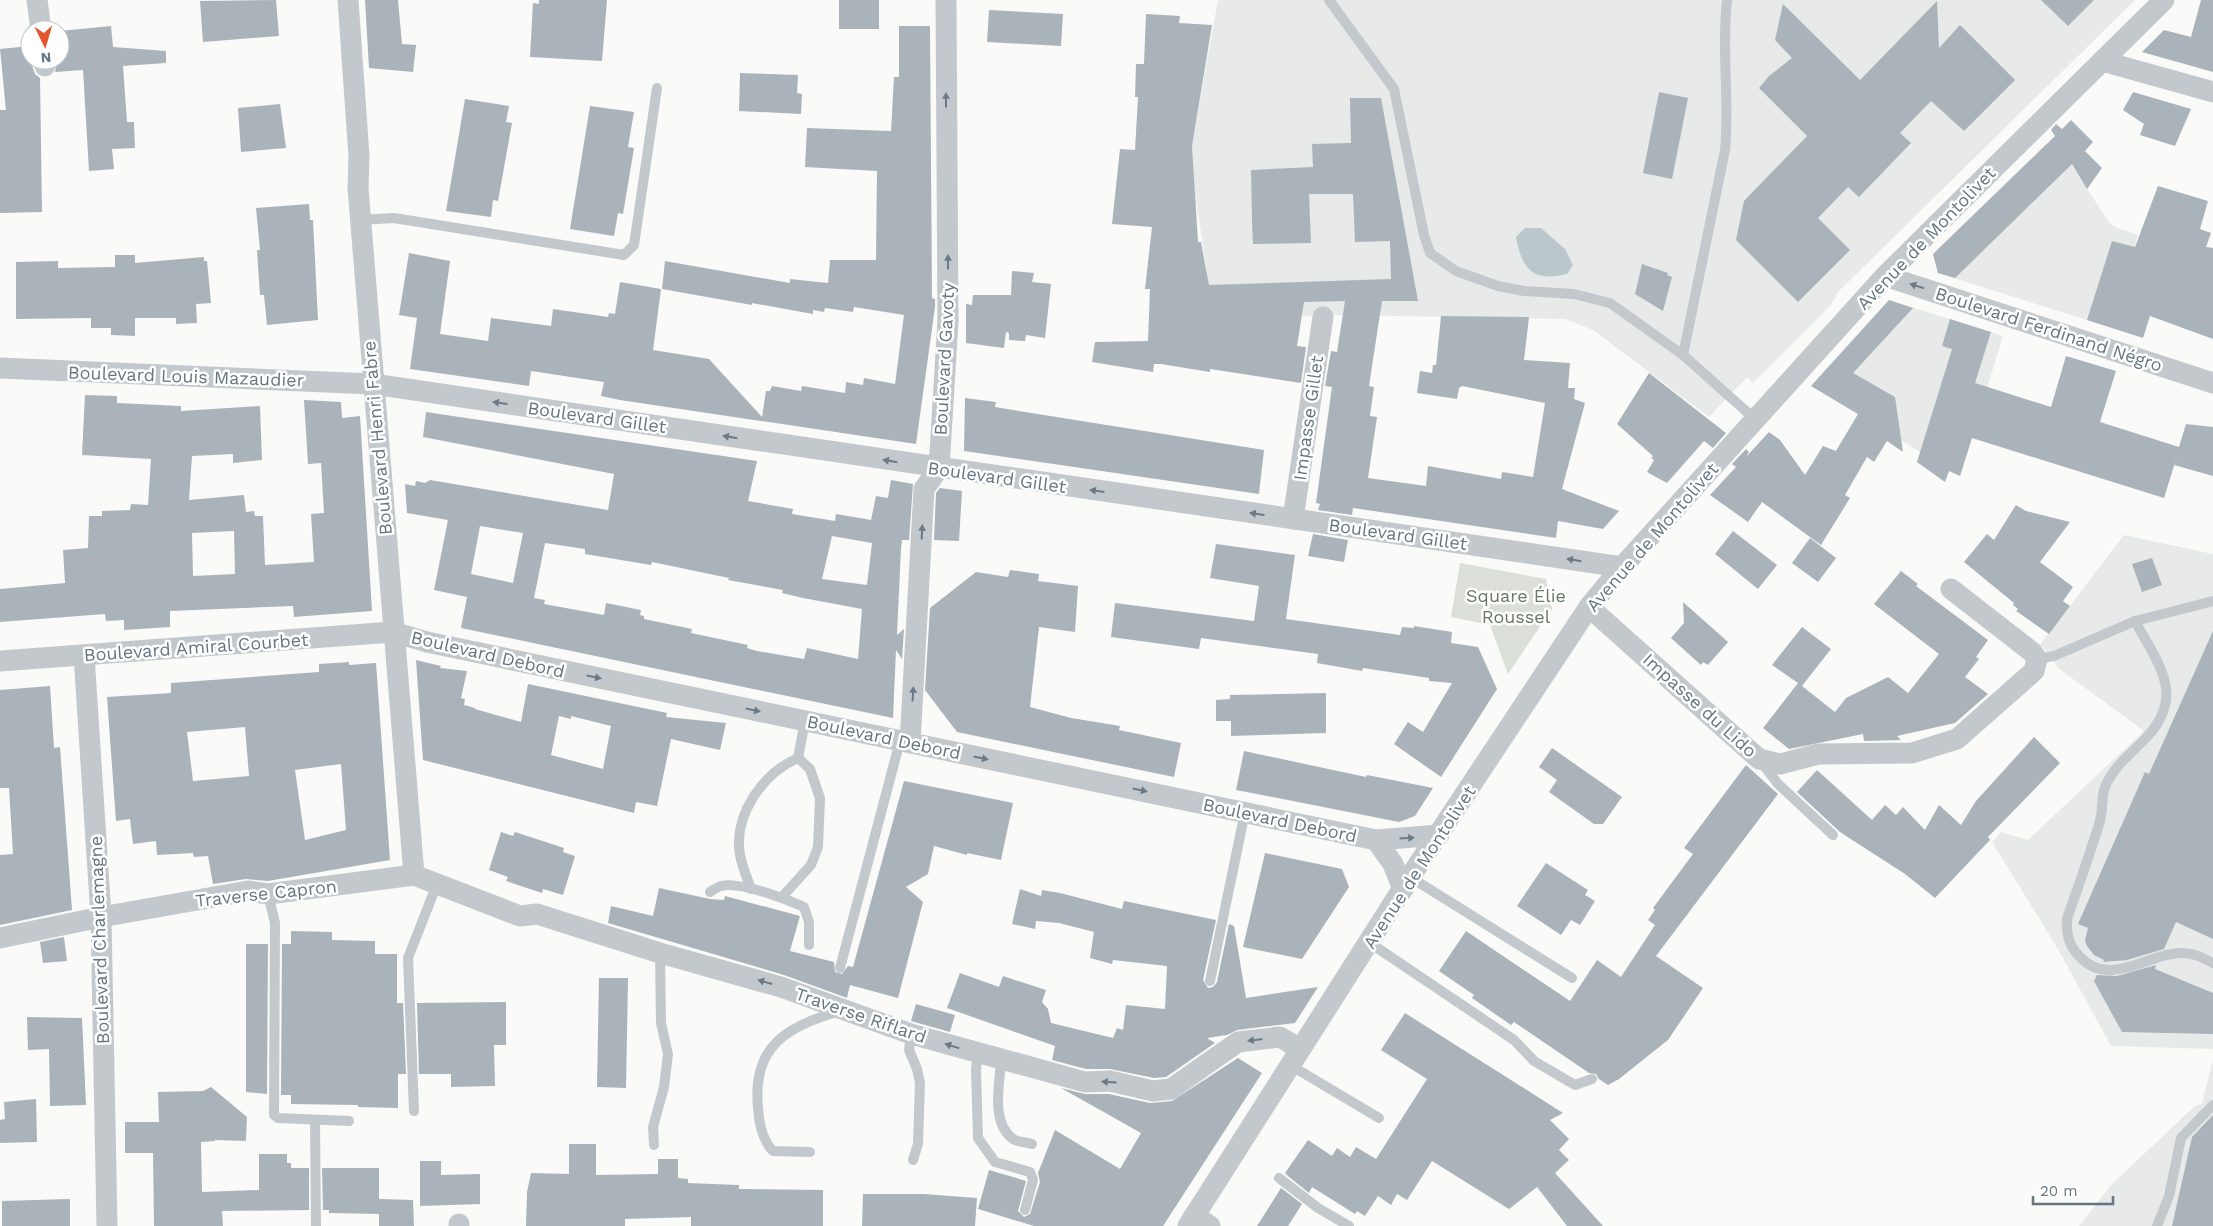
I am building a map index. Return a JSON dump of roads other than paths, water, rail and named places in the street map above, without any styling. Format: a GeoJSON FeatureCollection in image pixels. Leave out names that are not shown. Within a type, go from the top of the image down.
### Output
{"type":"FeatureCollection","features":[{"type":"Feature","properties":{"kind":"street"},"geometry":{"type":"LineString","coordinates":[[37,0],[40,20]]}},
{"type":"Feature","properties":{"kind":"street","name":"Boulevard Henri Fabre"},"geometry":{"type":"LineString","coordinates":[[348,0],[359,156],[360,220],[414,875]]}},
{"type":"Feature","properties":{"kind":"street","name":"Boulevard Gavoty"},"geometry":{"type":"LineString","coordinates":[[939,468],[948,321],[946,0]]}},
{"type":"Feature","properties":{"kind":"street","name":"Avenue de Montolivet"},"geometry":{"type":"LineString","coordinates":[[1198,1223],[1295,1057],[1370,944],[1407,883],[1590,607],[1622,567],[1885,276],[2164,0]]}},
{"type":"Feature","properties":{"kind":"street"},"geometry":{"type":"LineString","coordinates":[[2102,61],[2213,92]]}},
{"type":"Feature","properties":{"kind":"street","name":"Boulevard Ferdinand Négro"},"geometry":{"type":"LineString","coordinates":[[1885,276],[2213,383]]}},
{"type":"Feature","properties":{"kind":"street","name":"Impasse Gillet"},"geometry":{"type":"LineString","coordinates":[[1293,519],[1323,318]]}},
{"type":"Feature","properties":{"kind":"street","name":"Boulevard Louis Mazaudier"},"geometry":{"type":"LineString","coordinates":[[0,368],[373,384]]}},
{"type":"Feature","properties":{"kind":"street","name":"Boulevard Gillet"},"geometry":{"type":"LineString","coordinates":[[373,384],[1622,567]]}},
{"type":"Feature","properties":{"kind":"street"},"geometry":{"type":"LineString","coordinates":[[905,742],[924,489],[939,468]]}},
{"type":"Feature","properties":{"kind":"street"},"geometry":{"type":"LineString","coordinates":[[1951,589],[2032,652],[2038,659]]}},
{"type":"Feature","properties":{"kind":"street","name":"Impasse du Lido"},"geometry":{"type":"LineString","coordinates":[[1590,607],[1759,759],[1780,764],[1818,754],[1912,753],[1957,739],[2034,671],[2038,659]]}},
{"type":"Feature","properties":{"kind":"street","name":"Boulevard Amiral Courbet"},"geometry":{"type":"LineString","coordinates":[[0,661],[393,632]]}},
{"type":"Feature","properties":{"kind":"street","name":"Boulevard Debord"},"geometry":{"type":"LineString","coordinates":[[393,632],[437,644],[1376,840],[1439,835]]}},
{"type":"Feature","properties":{"kind":"street","name":"Boulevard Charlemagne"},"geometry":{"type":"LineString","coordinates":[[84,655],[101,917],[106,1226]]}},
{"type":"Feature","properties":{"kind":"street","name":"Boulevard Debord"},"geometry":{"type":"LineString","coordinates":[[1376,840],[1407,883]]}},
{"type":"Feature","properties":{"kind":"street","name":"Traverse Riflard"},"geometry":{"type":"LineString","coordinates":[[414,875],[520,916],[537,914],[660,953],[781,987],[911,1034],[1085,1082],[1110,1081],[1153,1091],[1171,1089],[1238,1042],[1280,1037],[1295,1057]]}},
{"type":"Feature","properties":{"kind":"street","name":"Traverse Capron"},"geometry":{"type":"LineString","coordinates":[[0,938],[101,917],[248,891],[268,894],[414,875]]}},
{"type":"Feature","properties":{"kind":"lane"},"geometry":{"type":"LineString","coordinates":[[1683,355],[1726,150],[1728,127],[1724,28],[1727,0]]}},
{"type":"Feature","properties":{"kind":"lane"},"geometry":{"type":"LineString","coordinates":[[1334,2],[1394,89],[1424,235],[1430,253],[1456,271],[1498,286],[1524,291],[1581,295],[1610,303],[1683,355],[1756,420]]}},
{"type":"Feature","properties":{"kind":"lane"},"geometry":{"type":"LineString","coordinates":[[360,220],[394,218],[624,255],[634,245],[657,88]]}},
{"type":"Feature","properties":{"kind":"lane"},"geometry":{"type":"LineString","coordinates":[[2038,659],[2054,656],[2135,621],[2213,601]]}},
{"type":"Feature","properties":{"kind":"lane"},"geometry":{"type":"LineString","coordinates":[[2135,621],[2165,675],[2168,694],[2164,711],[2148,737],[2115,768],[2104,789],[2101,819],[2067,919],[2066,933],[2074,950],[2085,962],[2096,969],[2116,970],[2134,967],[2151,959],[2181,953],[2200,956],[2213,963]]}},
{"type":"Feature","properties":{"kind":"lane"},"geometry":{"type":"LineString","coordinates":[[798,758],[805,721]]}},
{"type":"Feature","properties":{"kind":"lane"},"geometry":{"type":"LineString","coordinates":[[840,968],[905,742]]}},
{"type":"Feature","properties":{"kind":"lane"},"geometry":{"type":"LineString","coordinates":[[750,889],[740,854],[740,832],[746,811],[761,784],[783,764],[798,758]]}},
{"type":"Feature","properties":{"kind":"lane"},"geometry":{"type":"LineString","coordinates":[[782,897],[811,865],[818,847],[821,824],[820,798],[810,769],[798,758]]}},
{"type":"Feature","properties":{"kind":"lane"},"geometry":{"type":"LineString","coordinates":[[1759,759],[1778,784],[1833,835]]}},
{"type":"Feature","properties":{"kind":"lane"},"geometry":{"type":"LineString","coordinates":[[1210,981],[1245,812]]}},
{"type":"Feature","properties":{"kind":"lane"},"geometry":{"type":"LineString","coordinates":[[1407,883],[1572,978]]}},
{"type":"Feature","properties":{"kind":"lane"},"geometry":{"type":"LineString","coordinates":[[414,1111],[408,958],[437,884]]}},
{"type":"Feature","properties":{"kind":"lane"},"geometry":{"type":"LineString","coordinates":[[710,892],[721,886],[750,889],[782,897],[804,907],[810,922],[809,945]]}},
{"type":"Feature","properties":{"kind":"lane"},"geometry":{"type":"LineString","coordinates":[[268,894],[275,923],[274,1115],[278,1118],[349,1121]]}},
{"type":"Feature","properties":{"kind":"lane"},"geometry":{"type":"LineString","coordinates":[[1370,944],[1514,1040],[1534,1061],[1565,1080],[1575,1085],[1592,1079]]}},
{"type":"Feature","properties":{"kind":"lane"},"geometry":{"type":"LineString","coordinates":[[654,1145],[653,1127],[664,1087],[668,1054],[661,1023],[660,953]]}},
{"type":"Feature","properties":{"kind":"lane"},"geometry":{"type":"LineString","coordinates":[[810,1152],[773,1151],[767,1145],[759,1124],[756,1095],[759,1069],[768,1050],[787,1032],[820,1017],[844,1010]]}},
{"type":"Feature","properties":{"kind":"lane"},"geometry":{"type":"LineString","coordinates":[[911,1034],[909,1050],[917,1069],[920,1083],[918,1144],[913,1160]]}},
{"type":"Feature","properties":{"kind":"lane"},"geometry":{"type":"LineString","coordinates":[[978,1054],[976,1069],[978,1138],[995,1162],[1030,1172],[1033,1180],[1025,1210]]}},
{"type":"Feature","properties":{"kind":"lane"},"geometry":{"type":"LineString","coordinates":[[1295,1057],[1378,1118]]}},
{"type":"Feature","properties":{"kind":"lane"},"geometry":{"type":"LineString","coordinates":[[1000,1060],[998,1111],[1003,1127],[1013,1139],[1032,1144]]}},
{"type":"Feature","properties":{"kind":"lane"},"geometry":{"type":"LineString","coordinates":[[2157,1226],[2169,1196],[2181,1138],[2213,1105]]}},
{"type":"Feature","properties":{"kind":"lane"},"geometry":{"type":"LineString","coordinates":[[315,1120],[316,1226]]}},
{"type":"Feature","properties":{"kind":"lane"},"geometry":{"type":"LineString","coordinates":[[1279,1178],[1318,1208],[1349,1226]]}},
{"type":"Feature","properties":{"kind":"park label","name":"Square Élie Roussel"},"geometry":{"type":"Point","coordinates":[1516,605]}}]}
